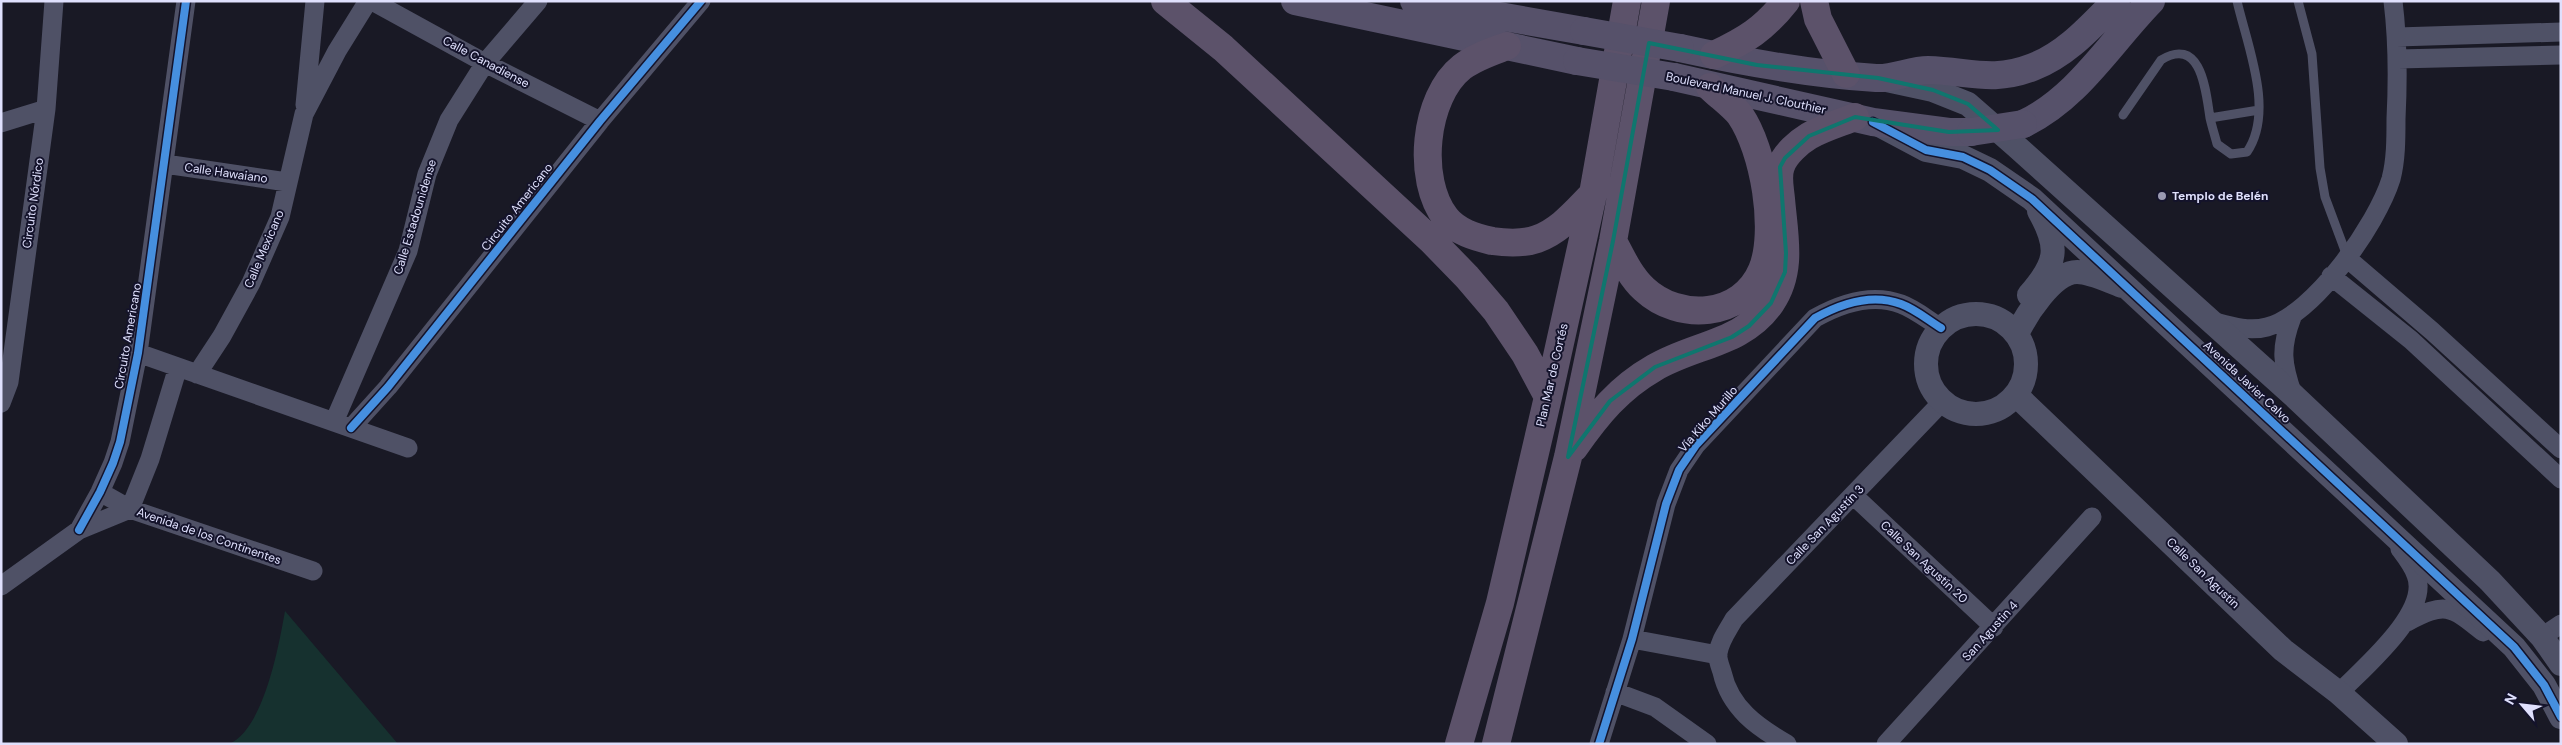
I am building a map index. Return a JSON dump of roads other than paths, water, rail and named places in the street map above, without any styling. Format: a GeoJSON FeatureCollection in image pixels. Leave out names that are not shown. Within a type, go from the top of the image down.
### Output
{"type":"FeatureCollection","features":[{"type":"Feature","properties":{"kind":"highway"},"geometry":{"type":"LineString","coordinates":[[1165,1],[1223,48],[1432,241],[1467,277],[1496,311],[1525,354],[1548,397]]}},
{"type":"Feature","properties":{"kind":"highway","name":"Plan Mar de Cortés"},"geometry":{"type":"LineString","coordinates":[[1459,744],[1500,603],[1548,397],[1593,194],[1627,1]]}},
{"type":"Feature","properties":{"kind":"highway"},"geometry":{"type":"LineString","coordinates":[[1496,744],[1568,457],[1613,241],[1656,1]]}},
{"type":"Feature","properties":{"kind":"highway"},"geometry":{"type":"LineString","coordinates":[[1714,55],[1743,41],[1770,22],[1786,1]]}},
{"type":"Feature","properties":{"kind":"highway"},"geometry":{"type":"LineString","coordinates":[[1814,1],[1818,20],[1846,74]]}},
{"type":"Feature","properties":{"kind":"highway"},"geometry":{"type":"LineString","coordinates":[[1507,46],[1477,58],[1461,68],[1444,88],[1434,110],[1429,142],[1429,175],[1437,204],[1446,219],[1459,230],[1477,238],[1507,244],[1537,239],[1551,232],[1564,224],[1593,194]]}},
{"type":"Feature","properties":{"kind":"highway"},"geometry":{"type":"LineString","coordinates":[[1613,241],[1625,264],[1643,289],[1662,303],[1684,311],[1709,311],[1724,306],[1740,298],[1754,283],[1766,257],[1768,234],[1765,187],[1759,161],[1740,115],[1710,87]]}},
{"type":"Feature","properties":{"kind":"highway"},"geometry":{"type":"LineString","coordinates":[[1568,457],[1596,416],[1628,385],[1655,367],[1732,337],[1749,326],[1765,310],[1778,290],[1785,272],[1786,253],[1779,180],[1784,158],[1809,136],[1864,119]]}},
{"type":"Feature","properties":{"kind":"main road","name":"Boulevard Manuel J. Clouthier"},"geometry":{"type":"LineString","coordinates":[[1295,1],[1507,46],[1674,77],[1710,87],[1864,119],[1949,132],[1971,132],[2022,124],[2044,114],[2066,96],[2151,1]]}},
{"type":"Feature","properties":{"kind":"main road"},"geometry":{"type":"LineString","coordinates":[[1414,1],[1680,48],[1757,65],[1878,78],[1927,70],[1988,77],[2011,74],[2034,66],[2060,53],[2082,36],[2116,1]]}},
{"type":"Feature","properties":{"kind":"street","name":"Circuito Nórdico"},"geometry":{"type":"LineString","coordinates":[[1,403],[9,382],[46,109],[54,1]]}},
{"type":"Feature","properties":{"kind":"street","name":"Circuito Americano"},"geometry":{"type":"LineString","coordinates":[[100,492],[120,442],[138,353],[186,1]]}},
{"type":"Feature","properties":{"kind":"street","name":"Calle Mexicano"},"geometry":{"type":"LineString","coordinates":[[197,374],[222,336],[251,282],[280,217],[304,114],[315,1]]}},
{"type":"Feature","properties":{"kind":"street","name":"Calle Mexicano"},"geometry":{"type":"LineString","coordinates":[[304,114],[337,51],[368,1]]}},
{"type":"Feature","properties":{"kind":"street","name":"Calle Canadiense"},"geometry":{"type":"LineString","coordinates":[[372,1],[485,63],[600,121]]}},
{"type":"Feature","properties":{"kind":"street","name":"Calle Estadounidense"},"geometry":{"type":"LineString","coordinates":[[343,425],[408,251],[427,174],[449,120],[485,63],[538,1]]}},
{"type":"Feature","properties":{"kind":"street","name":"Circuito Americano"},"geometry":{"type":"LineString","coordinates":[[343,425],[388,387],[600,121],[701,1]]}},
{"type":"Feature","properties":{"kind":"street"},"geometry":{"type":"LineString","coordinates":[[2211,321],[2254,329],[2268,327],[2292,317],[2348,259],[2377,212],[2391,179],[2395,149],[2398,59],[2393,1]]}},
{"type":"Feature","properties":{"kind":"street"},"geometry":{"type":"LineString","coordinates":[[2397,37],[2561,32]]}},
{"type":"Feature","properties":{"kind":"street"},"geometry":{"type":"LineString","coordinates":[[2398,59],[2561,55]]}},
{"type":"Feature","properties":{"kind":"street","name":"Avenida Javier Calvo"},"geometry":{"type":"LineString","coordinates":[[1878,78],[1933,90],[1968,104],[2293,395],[2490,581],[2552,630],[2561,664]]}},
{"type":"Feature","properties":{"kind":"street"},"geometry":{"type":"LineString","coordinates":[[1,123],[46,109]]}},
{"type":"Feature","properties":{"kind":"street","name":"Avenida Javier Calvo"},"geometry":{"type":"LineString","coordinates":[[1864,119],[1926,150],[1962,157],[1990,170],[2032,198],[2514,647],[2544,685],[2561,717]]}},
{"type":"Feature","properties":{"kind":"street","name":"Calle Hawaiano"},"geometry":{"type":"LineString","coordinates":[[165,164],[287,182]]}},
{"type":"Feature","properties":{"kind":"street"},"geometry":{"type":"LineString","coordinates":[[2010,328],[2051,261],[2054,242],[2032,198]]}},
{"type":"Feature","properties":{"kind":"street"},"geometry":{"type":"LineString","coordinates":[[2348,259],[2432,331],[2561,450]]}},
{"type":"Feature","properties":{"kind":"street"},"geometry":{"type":"LineString","coordinates":[[2010,328],[2024,319],[2051,286],[2069,274],[2084,273],[2130,289]]}},
{"type":"Feature","properties":{"kind":"street"},"geometry":{"type":"LineString","coordinates":[[2332,276],[2411,340],[2561,479]]}},
{"type":"Feature","properties":{"kind":"street","name":"Vía Kiko Murillo"},"geometry":{"type":"LineString","coordinates":[[1599,744],[1632,639],[1666,504],[1679,470],[1696,445],[1816,318],[1835,308],[1858,300],[1901,303],[1941,328]]}},
{"type":"Feature","properties":{"kind":"street"},"geometry":{"type":"LineString","coordinates":[[1978,313],[1992,316],[2010,328],[2024,348],[2026,364],[2024,380],[2016,395],[2004,406],[1989,412],[1973,414],[1957,410],[1943,401],[1933,389],[1927,373],[1927,357],[1932,341],[1941,328],[1952,320],[1978,313]]}},
{"type":"Feature","properties":{"kind":"street"},"geometry":{"type":"LineString","coordinates":[[2292,317],[2286,333],[2283,352],[2284,371],[2293,395]]}},
{"type":"Feature","properties":{"kind":"street","name":"Circuito Americano"},"geometry":{"type":"LineString","coordinates":[[138,353],[408,448]]}},
{"type":"Feature","properties":{"kind":"street"},"geometry":{"type":"LineString","coordinates":[[100,492],[130,509],[141,485],[178,367]]}},
{"type":"Feature","properties":{"kind":"street","name":"Calle San Agustín"},"geometry":{"type":"LineString","coordinates":[[2016,395],[2284,650],[2339,693],[2396,744]]}},
{"type":"Feature","properties":{"kind":"street","name":"Calle San Agustín 3"},"geometry":{"type":"LineString","coordinates":[[1718,655],[1723,638],[1734,619],[1943,401]]}},
{"type":"Feature","properties":{"kind":"street","name":"Avenida de los Continentes"},"geometry":{"type":"LineString","coordinates":[[78,530],[100,492]]}},
{"type":"Feature","properties":{"kind":"street","name":"Calle San Agustín 20"},"geometry":{"type":"LineString","coordinates":[[1854,496],[1994,627]]}},
{"type":"Feature","properties":{"kind":"street","name":"Avenida de los Continentes"},"geometry":{"type":"LineString","coordinates":[[1,586],[78,530],[130,509],[313,571]]}},
{"type":"Feature","properties":{"kind":"street","name":"San Agustin 4"},"geometry":{"type":"LineString","coordinates":[[1886,744],[2092,517]]}},
{"type":"Feature","properties":{"kind":"street"},"geometry":{"type":"LineString","coordinates":[[2339,693],[2407,622],[2418,600],[2417,576],[2390,531]]}},
{"type":"Feature","properties":{"kind":"street"},"geometry":{"type":"LineString","coordinates":[[2407,622],[2432,609],[2442,608],[2456,611],[2488,636],[2514,647]]}},
{"type":"Feature","properties":{"kind":"street"},"geometry":{"type":"LineString","coordinates":[[1632,639],[1718,655],[1724,683],[1735,705],[1760,728],[1786,744]]}},
{"type":"Feature","properties":{"kind":"street"},"geometry":{"type":"LineString","coordinates":[[1615,692],[1655,707],[1707,744]]}},
{"type":"Feature","properties":{"kind":"lane"},"geometry":{"type":"LineString","coordinates":[[2123,115],[2161,60],[2169,55],[2181,54],[2190,58],[2204,79],[2210,118],[2217,144],[2231,154],[2247,152],[2254,142],[2259,110],[2254,65],[2237,1]]}},
{"type":"Feature","properties":{"kind":"lane"},"geometry":{"type":"LineString","coordinates":[[2298,1],[2312,54],[2320,168],[2325,196],[2348,259]]}},
{"type":"Feature","properties":{"kind":"lane"},"geometry":{"type":"LineString","coordinates":[[2210,118],[2259,110]]}},
{"type":"Feature","properties":{"kind":"place","name":"Templo de Belén"},"geometry":{"type":"Point","coordinates":[2162,196]}}]}
